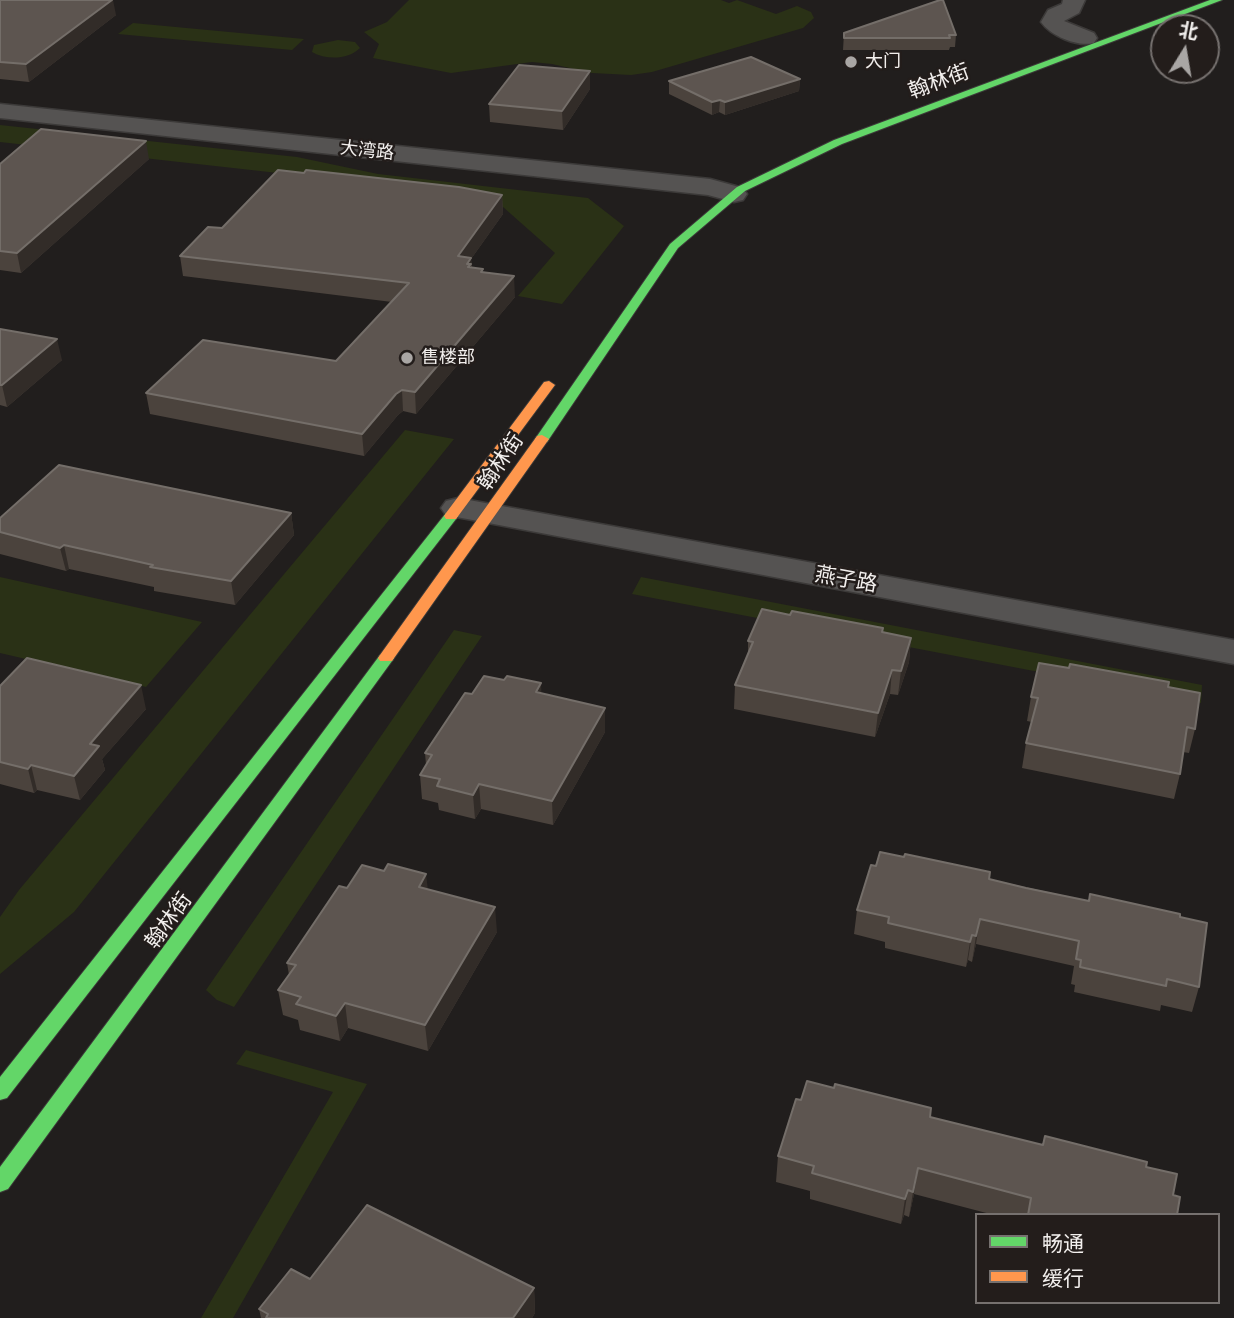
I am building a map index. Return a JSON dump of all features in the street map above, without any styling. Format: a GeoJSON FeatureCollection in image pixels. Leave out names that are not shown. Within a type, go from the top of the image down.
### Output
{"type":"FeatureCollection","features":[{"type":"Feature","properties":{"kind":"street"},"geometry":{"type":"LineString","coordinates":[[1074,0],[1071,8],[1056,15],[1052,22],[1060,29],[1086,38]]}},
{"type":"Feature","properties":{"kind":"street","name":"翰林街"},"geometry":{"type":"LineString","coordinates":[[0,1183],[474,511],[712,195],[807,142],[1187,0]]}},
{"type":"Feature","properties":{"kind":"street","name":"翰林街"},"geometry":{"type":"LineString","coordinates":[[712,195],[741,188],[838,142],[1218,0]]}},
{"type":"Feature","properties":{"kind":"street","name":"大湾路"},"geometry":{"type":"LineString","coordinates":[[0,111],[712,195]]}},
{"type":"Feature","properties":{"kind":"street","name":"翰林街"},"geometry":{"type":"LineString","coordinates":[[0,1092],[474,511],[563,367]]}},
{"type":"Feature","properties":{"kind":"street","name":"燕子路"},"geometry":{"type":"LineString","coordinates":[[474,511],[1234,652]]}},
{"type":"Feature","properties":{"kind":"green space"},"geometry":{"type":"Polygon","coordinates":[[[409,0],[721,0],[729,3],[737,0],[776,14],[797,6],[811,12],[814,18],[803,28],[652,72],[631,75],[592,73],[532,62],[451,73],[373,58],[379,44],[364,32],[387,22],[409,0]]]}},
{"type":"Feature","properties":{"kind":"green space"},"geometry":{"type":"Polygon","coordinates":[[[133,23],[304,39],[292,50],[118,34],[133,23]]]}},
{"type":"Feature","properties":{"kind":"green space"},"geometry":{"type":"Polygon","coordinates":[[[338,40],[355,42],[360,48],[349,55],[337,57],[312,52],[314,45],[338,40]]]}},
{"type":"Feature","properties":{"kind":"green space"},"geometry":{"type":"Polygon","coordinates":[[[0,125],[297,157],[378,174],[588,198],[624,226],[562,304],[518,296],[555,253],[503,207],[359,191],[278,173],[0,142],[0,125]]]}},
{"type":"Feature","properties":{"kind":"green space"},"geometry":{"type":"Polygon","coordinates":[[[405,430],[454,439],[74,912],[0,974],[0,917],[19,890],[405,430]]]}},
{"type":"Feature","properties":{"kind":"green space"},"geometry":{"type":"Polygon","coordinates":[[[0,577],[202,622],[146,687],[0,653],[0,577]]]}},
{"type":"Feature","properties":{"kind":"green space"},"geometry":{"type":"Polygon","coordinates":[[[641,577],[1202,685],[1201,703],[632,594],[641,577]]]}},
{"type":"Feature","properties":{"kind":"green space"},"geometry":{"type":"Polygon","coordinates":[[[454,630],[482,636],[234,1007],[217,1000],[206,990],[454,630]]]}},
{"type":"Feature","properties":{"kind":"green space"},"geometry":{"type":"Polygon","coordinates":[[[246,1050],[367,1084],[233,1318],[201,1318],[333,1092],[236,1064],[246,1050]]]}},
{"type":"Feature","properties":{"kind":"building"},"geometry":{"type":"Polygon","coordinates":[[[0,0],[112,0],[26,64],[0,62],[0,0]]]}},
{"type":"Feature","properties":{"kind":"building"},"geometry":{"type":"Polygon","coordinates":[[[943,0],[956,35],[949,35],[950,38],[844,38],[844,33],[943,0]]]}},
{"type":"Feature","properties":{"kind":"building"},"geometry":{"type":"Polygon","coordinates":[[[751,57],[800,79],[725,102],[712,102],[669,81],[751,57]]]}},
{"type":"Feature","properties":{"kind":"building"},"geometry":{"type":"Polygon","coordinates":[[[519,65],[590,71],[562,111],[489,104],[519,65]]]}},
{"type":"Feature","properties":{"kind":"building"},"geometry":{"type":"Polygon","coordinates":[[[41,129],[146,141],[17,253],[0,251],[0,164],[41,129]]]}},
{"type":"Feature","properties":{"kind":"building"},"geometry":{"type":"Polygon","coordinates":[[[278,170],[304,173],[306,170],[459,187],[502,195],[458,256],[471,258],[468,267],[483,269],[481,272],[514,276],[415,392],[402,390],[396,394],[362,434],[146,393],[203,340],[336,361],[409,283],[180,256],[208,227],[222,228],[278,170]]]}},
{"type":"Feature","properties":{"kind":"building"},"geometry":{"type":"Polygon","coordinates":[[[0,329],[57,339],[0,385],[0,329]]]}},
{"type":"Feature","properties":{"kind":"building"},"geometry":{"type":"Polygon","coordinates":[[[59,465],[291,513],[231,581],[150,567],[153,565],[64,545],[60,548],[0,532],[0,518],[59,465]]]}},
{"type":"Feature","properties":{"kind":"building"},"geometry":{"type":"Polygon","coordinates":[[[762,609],[790,615],[792,611],[883,628],[882,632],[911,638],[901,671],[892,670],[878,713],[735,685],[753,642],[748,641],[762,609]]]}},
{"type":"Feature","properties":{"kind":"building"},"geometry":{"type":"Polygon","coordinates":[[[27,658],[141,685],[90,744],[99,746],[74,776],[31,765],[28,769],[0,762],[0,686],[27,658]]]}},
{"type":"Feature","properties":{"kind":"building"},"geometry":{"type":"Polygon","coordinates":[[[1039,663],[1069,668],[1070,664],[1169,682],[1168,687],[1200,693],[1195,729],[1187,727],[1180,774],[1026,743],[1038,698],[1031,697],[1039,663]]]}},
{"type":"Feature","properties":{"kind":"building"},"geometry":{"type":"Polygon","coordinates":[[[484,676],[504,680],[507,676],[541,683],[536,692],[605,708],[552,801],[479,784],[473,795],[437,786],[440,779],[420,775],[432,755],[425,753],[465,693],[472,694],[484,676]]]}},
{"type":"Feature","properties":{"kind":"building"},"geometry":{"type":"Polygon","coordinates":[[[880,852],[904,857],[905,854],[990,872],[989,879],[1026,888],[1089,901],[1090,894],[1180,914],[1180,917],[1207,923],[1199,987],[1167,979],[1166,986],[1080,967],[1081,960],[1076,959],[1079,941],[980,919],[976,936],[972,935],[970,942],[888,923],[889,917],[857,910],[871,865],[876,866],[880,852]]]}},
{"type":"Feature","properties":{"kind":"building"},"geometry":{"type":"Polygon","coordinates":[[[388,864],[426,874],[419,887],[495,907],[425,1025],[345,1003],[336,1016],[296,1004],[301,997],[278,990],[296,965],[287,963],[339,886],[347,888],[362,865],[384,871],[388,864]]]}},
{"type":"Feature","properties":{"kind":"building"},"geometry":{"type":"Polygon","coordinates":[[[807,1081],[834,1088],[835,1084],[931,1108],[930,1117],[1043,1145],[1045,1136],[1147,1162],[1146,1167],[1177,1174],[1173,1195],[1180,1197],[1177,1213],[1028,1213],[1031,1198],[918,1168],[913,1192],[908,1190],[905,1199],[812,1173],[814,1166],[778,1156],[796,1099],[801,1100],[807,1081]]]}},
{"type":"Feature","properties":{"kind":"building"},"geometry":{"type":"Polygon","coordinates":[[[367,1205],[534,1288],[513,1318],[266,1318],[268,1314],[259,1309],[291,1269],[310,1279],[367,1205]]]}},
{"type":"Feature","properties":{"kind":"traffic: fast"},"geometry":{"type":"LineString","coordinates":[[542,439],[674,246],[741,189],[838,142],[1218,0]]}},
{"type":"Feature","properties":{"kind":"traffic: fast"},"geometry":{"type":"LineString","coordinates":[[0,1092],[451,516]]}},
{"type":"Feature","properties":{"kind":"traffic: fast"},"geometry":{"type":"LineString","coordinates":[[0,1183],[386,658]]}},
{"type":"Feature","properties":{"kind":"traffic: slow"},"geometry":{"type":"LineString","coordinates":[[451,516],[549,385]]}},
{"type":"Feature","properties":{"kind":"traffic: slow"},"geometry":{"type":"LineString","coordinates":[[386,658],[542,439]]}},
{"type":"Feature","properties":{"kind":"place","name":"大门"},"geometry":{"type":"Point","coordinates":[851,62]}},
{"type":"Feature","properties":{"kind":"place","name":"售楼部"},"geometry":{"type":"Point","coordinates":[407,358]}}]}
